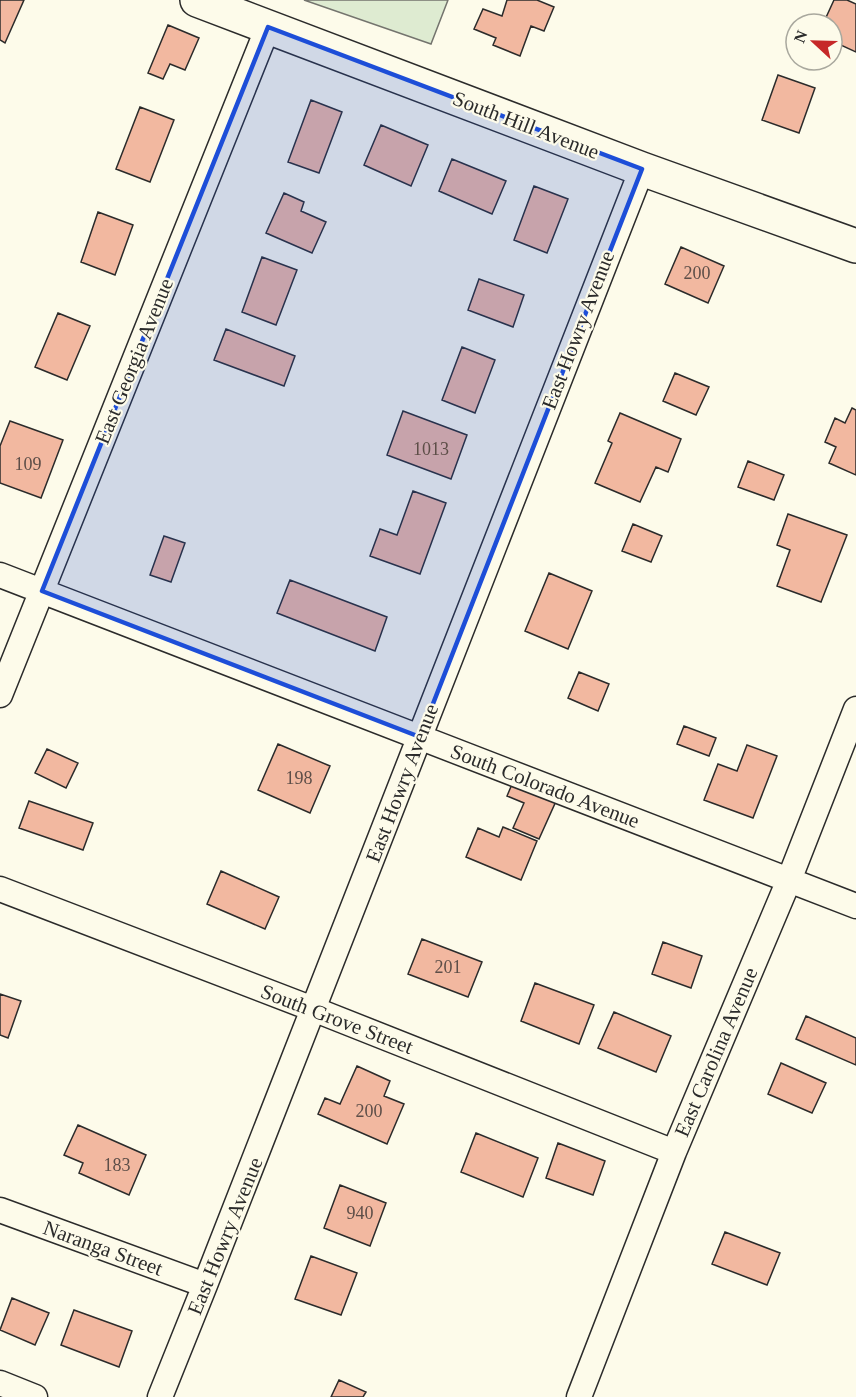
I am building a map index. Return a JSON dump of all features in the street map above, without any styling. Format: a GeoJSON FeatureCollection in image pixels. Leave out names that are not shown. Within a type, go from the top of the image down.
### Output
{"type":"FeatureCollection","features":[{"type":"Feature","properties":{"kind":"street","name":"South Hill Avenue"},"geometry":{"type":"LineString","coordinates":[[197,0],[856,246]]}},
{"type":"Feature","properties":{"kind":"street","name":"East Georgia Avenue"},"geometry":{"type":"LineString","coordinates":[[0,695],[268,27]]}},
{"type":"Feature","properties":{"kind":"street","name":"East Howry Avenue"},"geometry":{"type":"LineString","coordinates":[[160,1397],[642,168]]}},
{"type":"Feature","properties":{"kind":"street","name":"South Colorado Avenue"},"geometry":{"type":"LineString","coordinates":[[0,575],[856,906]]}},
{"type":"Feature","properties":{"kind":"street","name":"East Carolina Avenue"},"geometry":{"type":"LineString","coordinates":[[579,1397],[674,1152],[789,880],[856,709]]}},
{"type":"Feature","properties":{"kind":"street","name":"South Grove Street"},"geometry":{"type":"LineString","coordinates":[[0,889],[313,1009],[674,1152]]}},
{"type":"Feature","properties":{"kind":"street","name":"Naranga Street"},"geometry":{"type":"LineString","coordinates":[[0,1210],[205,1286]]}},
{"type":"Feature","properties":{"kind":"street"},"geometry":{"type":"LineString","coordinates":[[0,1383],[35,1397]]}},
{"type":"Feature","properties":{"kind":"highlighted area"},"geometry":{"type":"Polygon","coordinates":[[[268,27],[642,169],[420,737],[42,591],[268,27]]]}},
{"type":"Feature","properties":{"kind":"green space"},"geometry":{"type":"Polygon","coordinates":[[[304,0],[448,0],[431,44],[304,0]]]}},
{"type":"Feature","properties":{"kind":"building"},"geometry":{"type":"Polygon","coordinates":[[[0,0],[24,0],[5,43],[0,40],[0,0]]]}},
{"type":"Feature","properties":{"kind":"building"},"geometry":{"type":"Polygon","coordinates":[[[507,0],[537,0],[554,7],[544,31],[531,26],[520,56],[493,45],[496,38],[474,29],[483,9],[502,16],[507,0]]]}},
{"type":"Feature","properties":{"kind":"building"},"geometry":{"type":"Polygon","coordinates":[[[834,0],[847,0],[856,4],[856,52],[844,46],[844,12],[828,12],[834,0]]]}},
{"type":"Feature","properties":{"kind":"building"},"geometry":{"type":"Polygon","coordinates":[[[168,25],[199,38],[185,70],[170,64],[163,79],[148,73],[168,25]]]}},
{"type":"Feature","properties":{"kind":"building"},"geometry":{"type":"Polygon","coordinates":[[[778,75],[815,88],[799,133],[762,120],[778,75]]]}},
{"type":"Feature","properties":{"kind":"building"},"geometry":{"type":"Polygon","coordinates":[[[311,100],[342,112],[319,173],[288,162],[311,100]]]}},
{"type":"Feature","properties":{"kind":"building"},"geometry":{"type":"Polygon","coordinates":[[[140,107],[174,120],[150,182],[116,169],[140,107]]]}},
{"type":"Feature","properties":{"kind":"building"},"geometry":{"type":"Polygon","coordinates":[[[381,125],[428,145],[411,186],[364,165],[381,125]]]}},
{"type":"Feature","properties":{"kind":"building"},"geometry":{"type":"Polygon","coordinates":[[[452,159],[506,181],[492,214],[439,191],[452,159]]]}},
{"type":"Feature","properties":{"kind":"building"},"geometry":{"type":"Polygon","coordinates":[[[534,186],[568,199],[547,253],[514,240],[534,186]]]}},
{"type":"Feature","properties":{"kind":"building"},"geometry":{"type":"Polygon","coordinates":[[[284,193],[304,202],[301,211],[326,222],[312,253],[266,233],[284,193]]]}},
{"type":"Feature","properties":{"kind":"building"},"geometry":{"type":"Polygon","coordinates":[[[98,212],[133,225],[115,275],[81,262],[98,212]]]}},
{"type":"Feature","properties":{"kind":"building"},"geometry":{"type":"Polygon","coordinates":[[[681,247],[724,266],[708,303],[665,284],[681,247]]]}},
{"type":"Feature","properties":{"kind":"building"},"geometry":{"type":"Polygon","coordinates":[[[262,257],[297,270],[276,325],[242,312],[262,257]]]}},
{"type":"Feature","properties":{"kind":"building"},"geometry":{"type":"Polygon","coordinates":[[[479,279],[524,295],[513,327],[468,310],[479,279]]]}},
{"type":"Feature","properties":{"kind":"building"},"geometry":{"type":"Polygon","coordinates":[[[58,313],[90,326],[67,380],[35,367],[58,313]]]}},
{"type":"Feature","properties":{"kind":"building"},"geometry":{"type":"Polygon","coordinates":[[[226,329],[295,356],[284,386],[214,360],[226,329]]]}},
{"type":"Feature","properties":{"kind":"building"},"geometry":{"type":"Polygon","coordinates":[[[462,347],[495,360],[475,413],[442,400],[462,347]]]}},
{"type":"Feature","properties":{"kind":"building"},"geometry":{"type":"Polygon","coordinates":[[[675,373],[709,387],[696,415],[663,401],[675,373]]]}},
{"type":"Feature","properties":{"kind":"building"},"geometry":{"type":"Polygon","coordinates":[[[852,408],[856,410],[856,475],[829,463],[836,447],[825,442],[835,418],[845,423],[852,408]]]}},
{"type":"Feature","properties":{"kind":"building"},"geometry":{"type":"Polygon","coordinates":[[[403,411],[467,435],[451,479],[387,455],[403,411]]]}},
{"type":"Feature","properties":{"kind":"building"},"geometry":{"type":"Polygon","coordinates":[[[620,413],[681,439],[668,472],[656,467],[640,502],[595,483],[612,443],[608,441],[620,413]]]}},
{"type":"Feature","properties":{"kind":"building"},"geometry":{"type":"Polygon","coordinates":[[[10,421],[63,440],[41,498],[0,483],[0,446],[10,421]]]}},
{"type":"Feature","properties":{"kind":"building"},"geometry":{"type":"Polygon","coordinates":[[[748,461],[784,475],[774,500],[738,487],[748,461]]]}},
{"type":"Feature","properties":{"kind":"building"},"geometry":{"type":"Polygon","coordinates":[[[413,491],[446,503],[420,574],[370,556],[380,529],[397,535],[413,491]]]}},
{"type":"Feature","properties":{"kind":"building"},"geometry":{"type":"Polygon","coordinates":[[[788,514],[847,535],[821,602],[777,586],[790,550],[777,545],[788,514]]]}},
{"type":"Feature","properties":{"kind":"building"},"geometry":{"type":"Polygon","coordinates":[[[633,524],[662,536],[651,562],[622,551],[633,524]]]}},
{"type":"Feature","properties":{"kind":"building"},"geometry":{"type":"Polygon","coordinates":[[[164,536],[185,543],[171,582],[150,575],[164,536]]]}},
{"type":"Feature","properties":{"kind":"building"},"geometry":{"type":"Polygon","coordinates":[[[549,573],[592,591],[568,649],[525,631],[549,573]]]}},
{"type":"Feature","properties":{"kind":"building"},"geometry":{"type":"Polygon","coordinates":[[[290,580],[387,617],[375,651],[277,613],[290,580]]]}},
{"type":"Feature","properties":{"kind":"building"},"geometry":{"type":"Polygon","coordinates":[[[579,672],[609,684],[598,711],[568,698],[579,672]]]}},
{"type":"Feature","properties":{"kind":"building"},"geometry":{"type":"Polygon","coordinates":[[[684,726],[716,738],[709,756],[677,744],[684,726]]]}},
{"type":"Feature","properties":{"kind":"building"},"geometry":{"type":"Polygon","coordinates":[[[278,744],[330,766],[310,813],[258,790],[278,744]]]}},
{"type":"Feature","properties":{"kind":"building"},"geometry":{"type":"Polygon","coordinates":[[[747,745],[777,756],[753,818],[704,800],[718,764],[737,771],[747,745]]]}},
{"type":"Feature","properties":{"kind":"building"},"geometry":{"type":"Polygon","coordinates":[[[47,749],[78,763],[66,788],[35,773],[47,749]]]}},
{"type":"Feature","properties":{"kind":"building"},"geometry":{"type":"Polygon","coordinates":[[[518,770],[561,790],[539,839],[513,828],[524,803],[507,796],[518,770]]]}},
{"type":"Feature","properties":{"kind":"building"},"geometry":{"type":"Polygon","coordinates":[[[29,801],[93,823],[83,850],[19,828],[29,801]]]}},
{"type":"Feature","properties":{"kind":"building"},"geometry":{"type":"Polygon","coordinates":[[[503,827],[537,841],[521,880],[466,857],[478,828],[499,837],[503,827]]]}},
{"type":"Feature","properties":{"kind":"building"},"geometry":{"type":"Polygon","coordinates":[[[221,871],[279,897],[265,929],[207,904],[221,871]]]}},
{"type":"Feature","properties":{"kind":"building"},"geometry":{"type":"Polygon","coordinates":[[[422,939],[482,962],[468,997],[408,974],[422,939]]]}},
{"type":"Feature","properties":{"kind":"building"},"geometry":{"type":"Polygon","coordinates":[[[663,942],[702,956],[691,988],[652,974],[663,942]]]}},
{"type":"Feature","properties":{"kind":"building"},"geometry":{"type":"Polygon","coordinates":[[[535,983],[594,1005],[579,1044],[521,1021],[535,983]]]}},
{"type":"Feature","properties":{"kind":"building"},"geometry":{"type":"Polygon","coordinates":[[[0,994],[21,1001],[8,1038],[0,1035],[0,994]]]}},
{"type":"Feature","properties":{"kind":"building"},"geometry":{"type":"Polygon","coordinates":[[[614,1012],[671,1036],[656,1072],[598,1048],[614,1012]]]}},
{"type":"Feature","properties":{"kind":"building"},"geometry":{"type":"Polygon","coordinates":[[[806,1016],[856,1038],[856,1065],[796,1039],[806,1016]]]}},
{"type":"Feature","properties":{"kind":"building"},"geometry":{"type":"Polygon","coordinates":[[[781,1063],[826,1083],[812,1113],[768,1094],[781,1063]]]}},
{"type":"Feature","properties":{"kind":"building"},"geometry":{"type":"Polygon","coordinates":[[[357,1066],[390,1081],[384,1096],[404,1104],[387,1144],[318,1114],[325,1098],[340,1104],[357,1066]]]}},
{"type":"Feature","properties":{"kind":"building"},"geometry":{"type":"Polygon","coordinates":[[[78,1125],[146,1155],[129,1195],[79,1173],[83,1163],[64,1155],[78,1125]]]}},
{"type":"Feature","properties":{"kind":"building"},"geometry":{"type":"Polygon","coordinates":[[[476,1133],[538,1158],[523,1197],[461,1172],[476,1133]]]}},
{"type":"Feature","properties":{"kind":"building"},"geometry":{"type":"Polygon","coordinates":[[[558,1143],[605,1161],[593,1195],[546,1178],[558,1143]]]}},
{"type":"Feature","properties":{"kind":"building"},"geometry":{"type":"Polygon","coordinates":[[[340,1185],[386,1203],[370,1246],[324,1228],[340,1185]]]}},
{"type":"Feature","properties":{"kind":"building"},"geometry":{"type":"Polygon","coordinates":[[[725,1232],[780,1253],[767,1285],[712,1264],[725,1232]]]}},
{"type":"Feature","properties":{"kind":"building"},"geometry":{"type":"Polygon","coordinates":[[[311,1256],[357,1273],[341,1315],[295,1299],[311,1256]]]}},
{"type":"Feature","properties":{"kind":"building"},"geometry":{"type":"Polygon","coordinates":[[[12,1298],[49,1313],[35,1345],[0,1330],[12,1298]]]}},
{"type":"Feature","properties":{"kind":"building"},"geometry":{"type":"Polygon","coordinates":[[[74,1310],[132,1331],[119,1367],[61,1345],[74,1310]]]}},
{"type":"Feature","properties":{"kind":"building"},"geometry":{"type":"Polygon","coordinates":[[[339,1380],[366,1392],[363,1397],[331,1397],[339,1380]]]}}]}
